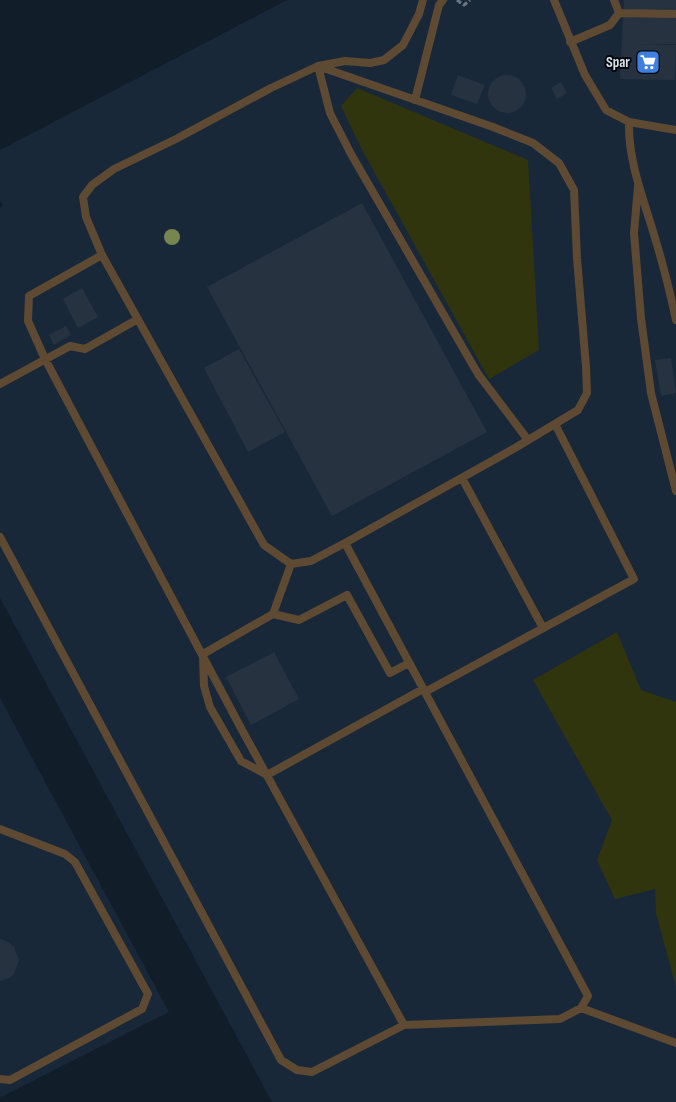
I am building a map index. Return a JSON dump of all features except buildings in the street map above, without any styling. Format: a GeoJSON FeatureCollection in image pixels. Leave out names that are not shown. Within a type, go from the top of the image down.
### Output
{"type":"FeatureCollection","features":[{"type":"Feature","properties":{"kind":"lane"},"geometry":{"type":"LineString","coordinates":[[318,66],[493,127],[533,143],[559,163],[574,190],[587,394],[578,410],[462,478],[311,561],[291,564],[264,545],[102,255],[86,217],[83,197],[92,184],[114,169],[176,139],[271,88],[318,66],[345,61],[370,63],[384,60],[403,45],[424,0]]}},
{"type":"Feature","properties":{"kind":"lane"},"geometry":{"type":"LineString","coordinates":[[415,100],[439,5],[443,0]]}},
{"type":"Feature","properties":{"kind":"lane"},"geometry":{"type":"LineString","coordinates":[[554,0],[585,75],[606,110],[629,122],[676,130]]}},
{"type":"Feature","properties":{"kind":"lane"},"geometry":{"type":"LineString","coordinates":[[614,0],[619,13]]}},
{"type":"Feature","properties":{"kind":"lane"},"geometry":{"type":"LineString","coordinates":[[570,42],[610,25],[619,13]]}},
{"type":"Feature","properties":{"kind":"lane"},"geometry":{"type":"LineString","coordinates":[[619,13],[676,14]]}},
{"type":"Feature","properties":{"kind":"lane"},"geometry":{"type":"LineString","coordinates":[[318,66],[330,113],[351,154],[478,374],[528,440]]}},
{"type":"Feature","properties":{"kind":"lane"},"geometry":{"type":"LineString","coordinates":[[629,122],[628,137],[638,186],[656,240],[676,320]]}},
{"type":"Feature","properties":{"kind":"lane"},"geometry":{"type":"LineString","coordinates":[[638,186],[634,233],[640,318],[651,393],[676,491]]}},
{"type":"Feature","properties":{"kind":"lane"},"geometry":{"type":"LineString","coordinates":[[102,255],[29,296],[28,321],[45,359],[242,730],[404,1024]]}},
{"type":"Feature","properties":{"kind":"lane"},"geometry":{"type":"LineString","coordinates":[[0,384],[70,346],[85,348],[138,319]]}},
{"type":"Feature","properties":{"kind":"lane"},"geometry":{"type":"LineString","coordinates":[[267,774],[634,579],[555,424]]}},
{"type":"Feature","properties":{"kind":"lane"},"geometry":{"type":"LineString","coordinates":[[462,478],[544,628]]}},
{"type":"Feature","properties":{"kind":"lane"},"geometry":{"type":"LineString","coordinates":[[0,537],[281,1060],[297,1070],[312,1072],[404,1024],[560,1019],[581,1008],[588,996],[345,543]]}},
{"type":"Feature","properties":{"kind":"lane"},"geometry":{"type":"LineString","coordinates":[[203,654],[274,614],[291,564]]}},
{"type":"Feature","properties":{"kind":"lane"},"geometry":{"type":"LineString","coordinates":[[274,614],[299,620],[347,595],[390,673],[409,663]]}},
{"type":"Feature","properties":{"kind":"lane"},"geometry":{"type":"LineString","coordinates":[[203,654],[204,686],[210,707],[241,762],[267,774]]}},
{"type":"Feature","properties":{"kind":"lane"},"geometry":{"type":"LineString","coordinates":[[0,830],[65,854],[75,862],[148,994],[142,1009],[10,1080],[0,1079]]}},
{"type":"Feature","properties":{"kind":"lane"},"geometry":{"type":"LineString","coordinates":[[581,1008],[676,1043]]}},
{"type":"Feature","properties":{"kind":"path"},"geometry":{"type":"LineString","coordinates":[[457,0],[464,5],[470,0]]}},
{"type":"Feature","properties":{"kind":"shaded area"},"geometry":{"type":"Polygon","coordinates":[[[287,0],[676,0],[676,1102],[272,1102],[0,598],[0,208],[3,206],[0,200],[0,150],[287,0]]]}},
{"type":"Feature","properties":{"kind":"shaded area"},"geometry":{"type":"Polygon","coordinates":[[[0,698],[169,1012],[1,1097],[0,1096],[0,698]]]}},
{"type":"Feature","properties":{"kind":"green space"},"geometry":{"type":"Polygon","coordinates":[[[357,88],[528,160],[539,350],[489,379],[361,148],[341,106],[357,88]]]}},
{"type":"Feature","properties":{"kind":"green space"},"geometry":{"type":"Polygon","coordinates":[[[617,632],[641,690],[676,702],[676,987],[656,913],[655,889],[615,899],[597,860],[612,820],[533,680],[617,632]]]}},
{"type":"Feature","properties":{"kind":"place","name":"Spar"},"geometry":{"type":"Point","coordinates":[648,62]}}]}
